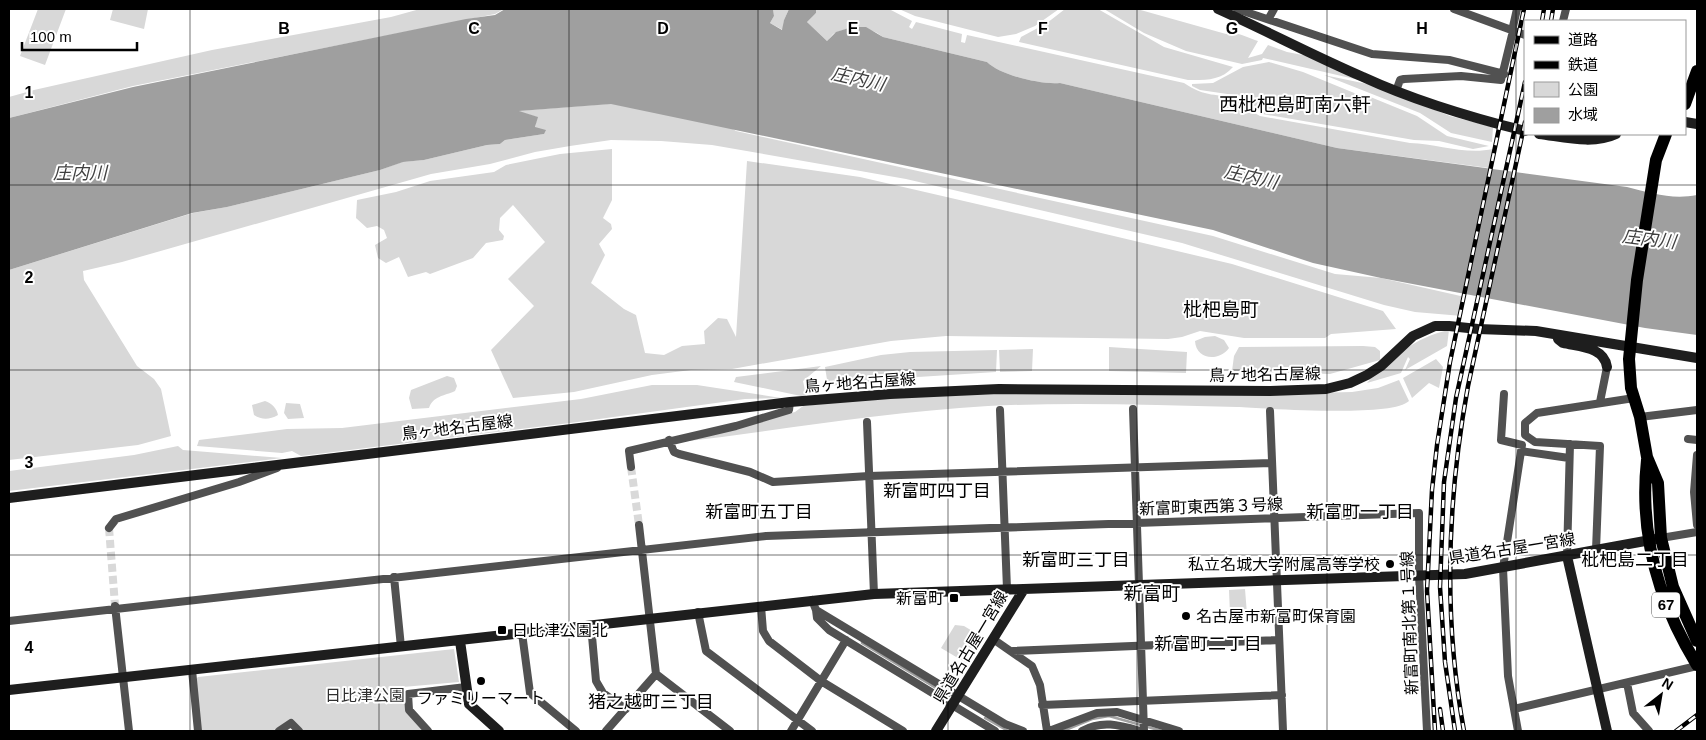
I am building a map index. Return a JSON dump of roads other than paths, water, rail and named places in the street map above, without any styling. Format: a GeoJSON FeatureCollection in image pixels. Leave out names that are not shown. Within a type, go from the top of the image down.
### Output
{"type":"FeatureCollection","features":[{"type":"Feature","properties":{"kind":"main road"},"geometry":{"type":"LineString","coordinates":[[1218,9],[1340,67],[1396,91],[1454,113],[1524,131]]}},
{"type":"Feature","properties":{"kind":"main road"},"geometry":{"type":"LineString","coordinates":[[1686,101],[1697,71]]}},
{"type":"Feature","properties":{"kind":"main road"},"geometry":{"type":"LineString","coordinates":[[1548,135],[1594,140],[1605,139],[1614,135]]}},
{"type":"Feature","properties":{"kind":"main road","name":"67"},"geometry":{"type":"LineString","coordinates":[[1666,135],[1656,160],[1636,280],[1629,359],[1634,398],[1640,417],[1647,457],[1658,483],[1655,539],[1661,591],[1669,613],[1697,665]]}},
{"type":"Feature","properties":{"kind":"main road","name":"鳥ヶ地名古屋線"},"geometry":{"type":"LineString","coordinates":[[9,498],[790,402],[890,394],[1009,389],[1270,391],[1326,389],[1350,383],[1367,375],[1381,366],[1413,336],[1435,326],[1536,331],[1697,358]]}},
{"type":"Feature","properties":{"kind":"main road"},"geometry":{"type":"LineString","coordinates":[[1554,335],[1563,343],[1601,353],[1606,358],[1607,367]]}},
{"type":"Feature","properties":{"kind":"main road","name":"67"},"geometry":{"type":"LineString","coordinates":[[1655,539],[1673,587],[1697,641]]}},
{"type":"Feature","properties":{"kind":"main road","name":"県道名古屋一宮線"},"geometry":{"type":"LineString","coordinates":[[936,731],[1024,589],[1465,574],[1655,539]]}},
{"type":"Feature","properties":{"kind":"main road"},"geometry":{"type":"LineString","coordinates":[[1567,556],[1607,731]]}},
{"type":"Feature","properties":{"kind":"main road"},"geometry":{"type":"LineString","coordinates":[[9,690],[812,600],[874,594],[1024,589]]}},
{"type":"Feature","properties":{"kind":"main road"},"geometry":{"type":"LineString","coordinates":[[460,640],[469,704],[499,731]]}},
{"type":"Feature","properties":{"kind":"street"},"geometry":{"type":"LineString","coordinates":[[1237,9],[1262,18],[1269,18],[1372,54],[1449,60],[1504,74]]}},
{"type":"Feature","properties":{"kind":"street"},"geometry":{"type":"LineString","coordinates":[[1269,18],[1274,9]]}},
{"type":"Feature","properties":{"kind":"street"},"geometry":{"type":"LineString","coordinates":[[1454,9],[1524,36]]}},
{"type":"Feature","properties":{"kind":"street"},"geometry":{"type":"LineString","coordinates":[[1396,91],[1400,80],[1404,79],[1462,76],[1501,80],[1504,74],[1517,9]]}},
{"type":"Feature","properties":{"kind":"street"},"geometry":{"type":"LineString","coordinates":[[1600,402],[1607,367]]}},
{"type":"Feature","properties":{"kind":"street"},"geometry":{"type":"LineString","coordinates":[[1504,394],[1501,440],[1522,445],[1503,568],[1508,676],[1518,731]]}},
{"type":"Feature","properties":{"kind":"street"},"geometry":{"type":"LineString","coordinates":[[1596,550],[1600,446],[1529,440],[1525,435],[1526,423],[1537,413],[1634,398]]}},
{"type":"Feature","properties":{"kind":"street"},"geometry":{"type":"LineString","coordinates":[[631,467],[629,451],[669,440],[736,426],[789,410],[790,402]]}},
{"type":"Feature","properties":{"kind":"street"},"geometry":{"type":"LineString","coordinates":[[1133,409],[1144,731]]}},
{"type":"Feature","properties":{"kind":"street"},"geometry":{"type":"LineString","coordinates":[[1000,410],[1007,589]]}},
{"type":"Feature","properties":{"kind":"street"},"geometry":{"type":"LineString","coordinates":[[1640,417],[1697,410]]}},
{"type":"Feature","properties":{"kind":"street"},"geometry":{"type":"LineString","coordinates":[[1270,411],[1283,731]]}},
{"type":"Feature","properties":{"kind":"street"},"geometry":{"type":"LineString","coordinates":[[867,422],[874,594]]}},
{"type":"Feature","properties":{"kind":"street"},"geometry":{"type":"LineString","coordinates":[[1688,439],[1697,440]]}},
{"type":"Feature","properties":{"kind":"street"},"geometry":{"type":"LineString","coordinates":[[669,440],[674,452],[750,472],[773,482],[869,476],[1271,463]]}},
{"type":"Feature","properties":{"kind":"street"},"geometry":{"type":"LineString","coordinates":[[1567,556],[1570,444]]}},
{"type":"Feature","properties":{"kind":"street"},"geometry":{"type":"LineString","coordinates":[[1521,451],[1569,458]]}},
{"type":"Feature","properties":{"kind":"street"},"geometry":{"type":"LineString","coordinates":[[1697,455],[1697,525]]}},
{"type":"Feature","properties":{"kind":"street"},"geometry":{"type":"LineString","coordinates":[[109,528],[116,520],[239,482],[290,462]]}},
{"type":"Feature","properties":{"kind":"street","name":"新富町東西第３号線"},"geometry":{"type":"LineString","coordinates":[[9,621],[115,607],[643,551],[766,536],[1419,513]]}},
{"type":"Feature","properties":{"kind":"street","name":"新富町南北第１号線"},"geometry":{"type":"LineString","coordinates":[[1419,513],[1419,575],[1427,731]]}},
{"type":"Feature","properties":{"kind":"street"},"geometry":{"type":"LineString","coordinates":[[639,525],[656,674],[730,731]]}},
{"type":"Feature","properties":{"kind":"street"},"geometry":{"type":"LineString","coordinates":[[1655,539],[1697,532]]}},
{"type":"Feature","properties":{"kind":"street"},"geometry":{"type":"LineString","coordinates":[[394,578],[401,647]]}},
{"type":"Feature","properties":{"kind":"street"},"geometry":{"type":"LineString","coordinates":[[812,600],[817,618],[829,630],[995,731]]}},
{"type":"Feature","properties":{"kind":"street"},"geometry":{"type":"LineString","coordinates":[[761,606],[763,631],[769,641],[821,681],[904,731]]}},
{"type":"Feature","properties":{"kind":"street"},"geometry":{"type":"LineString","coordinates":[[115,607],[129,731]]}},
{"type":"Feature","properties":{"kind":"street"},"geometry":{"type":"LineString","coordinates":[[816,610],[1005,724],[1023,731]]}},
{"type":"Feature","properties":{"kind":"street"},"geometry":{"type":"LineString","coordinates":[[698,612],[706,651],[796,722],[812,731]]}},
{"type":"Feature","properties":{"kind":"street"},"geometry":{"type":"LineString","coordinates":[[591,625],[596,681],[603,693],[626,709]]}},
{"type":"Feature","properties":{"kind":"street"},"geometry":{"type":"LineString","coordinates":[[522,633],[530,694],[576,731]]}},
{"type":"Feature","properties":{"kind":"street"},"geometry":{"type":"LineString","coordinates":[[993,639],[1013,651],[1032,666],[1040,685],[1048,731],[1107,711],[1117,712],[1179,731]]}},
{"type":"Feature","properties":{"kind":"street"},"geometry":{"type":"LineString","coordinates":[[791,731],[846,640]]}},
{"type":"Feature","properties":{"kind":"street"},"geometry":{"type":"LineString","coordinates":[[1013,651],[1279,640]]}},
{"type":"Feature","properties":{"kind":"street"},"geometry":{"type":"LineString","coordinates":[[1514,709],[1697,665]]}},
{"type":"Feature","properties":{"kind":"street"},"geometry":{"type":"LineString","coordinates":[[192,670],[198,731]]}},
{"type":"Feature","properties":{"kind":"street"},"geometry":{"type":"LineString","coordinates":[[606,731],[656,674]]}},
{"type":"Feature","properties":{"kind":"street"},"geometry":{"type":"LineString","coordinates":[[1627,683],[1633,713],[1649,731]]}},
{"type":"Feature","properties":{"kind":"street"},"geometry":{"type":"LineString","coordinates":[[428,731],[409,710],[408,694],[466,687]]}},
{"type":"Feature","properties":{"kind":"street"},"geometry":{"type":"LineString","coordinates":[[1042,705],[1282,695]]}},
{"type":"Feature","properties":{"kind":"street"},"geometry":{"type":"LineString","coordinates":[[279,731],[291,723],[299,731]]}},
{"type":"Feature","properties":{"kind":"street"},"geometry":{"type":"LineString","coordinates":[[1082,731],[1091,726],[1112,724],[1140,731]]}},
{"type":"Feature","properties":{"kind":"water","name":"庄内川"},"geometry":{"type":"Polygon","coordinates":[[[505,9],[773,9],[774,16],[770,23],[782,30],[789,9],[816,9],[816,13],[807,22],[827,41],[836,32],[852,27],[866,27],[883,37],[987,62],[1001,71],[1021,78],[1060,83],[1337,148],[1627,187],[1670,196],[1697,195],[1697,335],[1645,328],[1381,278],[1313,263],[1213,230],[611,104],[519,111],[538,117],[535,127],[546,130],[544,134],[505,140],[500,144],[487,145],[424,160],[403,162],[380,170],[227,207],[192,213],[9,270],[9,118],[133,87],[466,19],[495,15],[505,9]]]}},
{"type":"Feature","properties":{"kind":"waterway"},"geometry":{"type":"LineString","coordinates":[[862,643],[949,696]]}},
{"type":"Feature","properties":{"kind":"waterway"},"geometry":{"type":"LineString","coordinates":[[1063,731],[1092,719],[1109,716],[1162,731]]}},
{"type":"Feature","properties":{"kind":"waterway"},"geometry":{"type":"LineString","coordinates":[[985,718],[1008,731]]}},
{"type":"Feature","properties":{"kind":"tunnel"},"geometry":{"type":"LineString","coordinates":[[631,467],[639,525]]}},
{"type":"Feature","properties":{"kind":"tunnel"},"geometry":{"type":"LineString","coordinates":[[109,528],[115,605]]}},
{"type":"Feature","properties":{"kind":"railway"},"geometry":{"type":"LineString","coordinates":[[1435,731],[1427,591],[1432,490],[1437,445],[1450,362],[1524,9]]}},
{"type":"Feature","properties":{"kind":"railway"},"geometry":{"type":"LineString","coordinates":[[1542,20],[1544,9]]}},
{"type":"Feature","properties":{"kind":"railway"},"geometry":{"type":"LineString","coordinates":[[1551,20],[1553,9]]}},
{"type":"Feature","properties":{"kind":"railway"},"geometry":{"type":"LineString","coordinates":[[1455,731],[1445,662],[1440,587],[1444,482],[1456,398],[1524,87]]}},
{"type":"Feature","properties":{"kind":"railway"},"geometry":{"type":"LineString","coordinates":[[1464,731],[1457,688],[1450,602],[1450,558],[1456,472],[1468,386],[1524,127]]}},
{"type":"Feature","properties":{"kind":"railway"},"geometry":{"type":"LineString","coordinates":[[1440,709],[1443,731]]}},
{"type":"Feature","properties":{"kind":"railway"},"geometry":{"type":"LineString","coordinates":[[1676,731],[1697,715]]}},
{"type":"Feature","properties":{"kind":"place","name":"私立名城大学附属高等学校"},"geometry":{"type":"Point","coordinates":[1390,564]}},
{"type":"Feature","properties":{"kind":"place","name":"新富町"},"geometry":{"type":"Point","coordinates":[954,598]}},
{"type":"Feature","properties":{"kind":"place","name":"名古屋市新富町保育園"},"geometry":{"type":"Point","coordinates":[1186,616]}},
{"type":"Feature","properties":{"kind":"place","name":"日比津公園北"},"geometry":{"type":"Point","coordinates":[502,630]}},
{"type":"Feature","properties":{"kind":"place","name":"ファミリーマート"},"geometry":{"type":"Point","coordinates":[481,681]}},
{"type":"Feature","properties":{"kind":"district","name":"西枇杷島町南六軒"},"geometry":{"type":"Point","coordinates":[1295,104]}},
{"type":"Feature","properties":{"kind":"district","name":"枇杷島町"},"geometry":{"type":"Point","coordinates":[1221,309]}},
{"type":"Feature","properties":{"kind":"district","name":"新富町四丁目"},"geometry":{"type":"Point","coordinates":[937,491]}},
{"type":"Feature","properties":{"kind":"district","name":"新富町五丁目"},"geometry":{"type":"Point","coordinates":[759,512]}},
{"type":"Feature","properties":{"kind":"district","name":"新富町一丁目"},"geometry":{"type":"Point","coordinates":[1360,512]}},
{"type":"Feature","properties":{"kind":"district","name":"新富町三丁目"},"geometry":{"type":"Point","coordinates":[1076,560]}},
{"type":"Feature","properties":{"kind":"district","name":"枇杷島二丁目"},"geometry":{"type":"Point","coordinates":[1635,560]}},
{"type":"Feature","properties":{"kind":"district","name":"新富町"},"geometry":{"type":"Point","coordinates":[1152,593]}},
{"type":"Feature","properties":{"kind":"district","name":"新富町二丁目"},"geometry":{"type":"Point","coordinates":[1208,644]}},
{"type":"Feature","properties":{"kind":"district","name":"猪之越町三丁目"},"geometry":{"type":"Point","coordinates":[651,702]}},
{"type":"Feature","properties":{"kind":"park label","name":"日比津公園"},"geometry":{"type":"Point","coordinates":[365,695]}}]}
